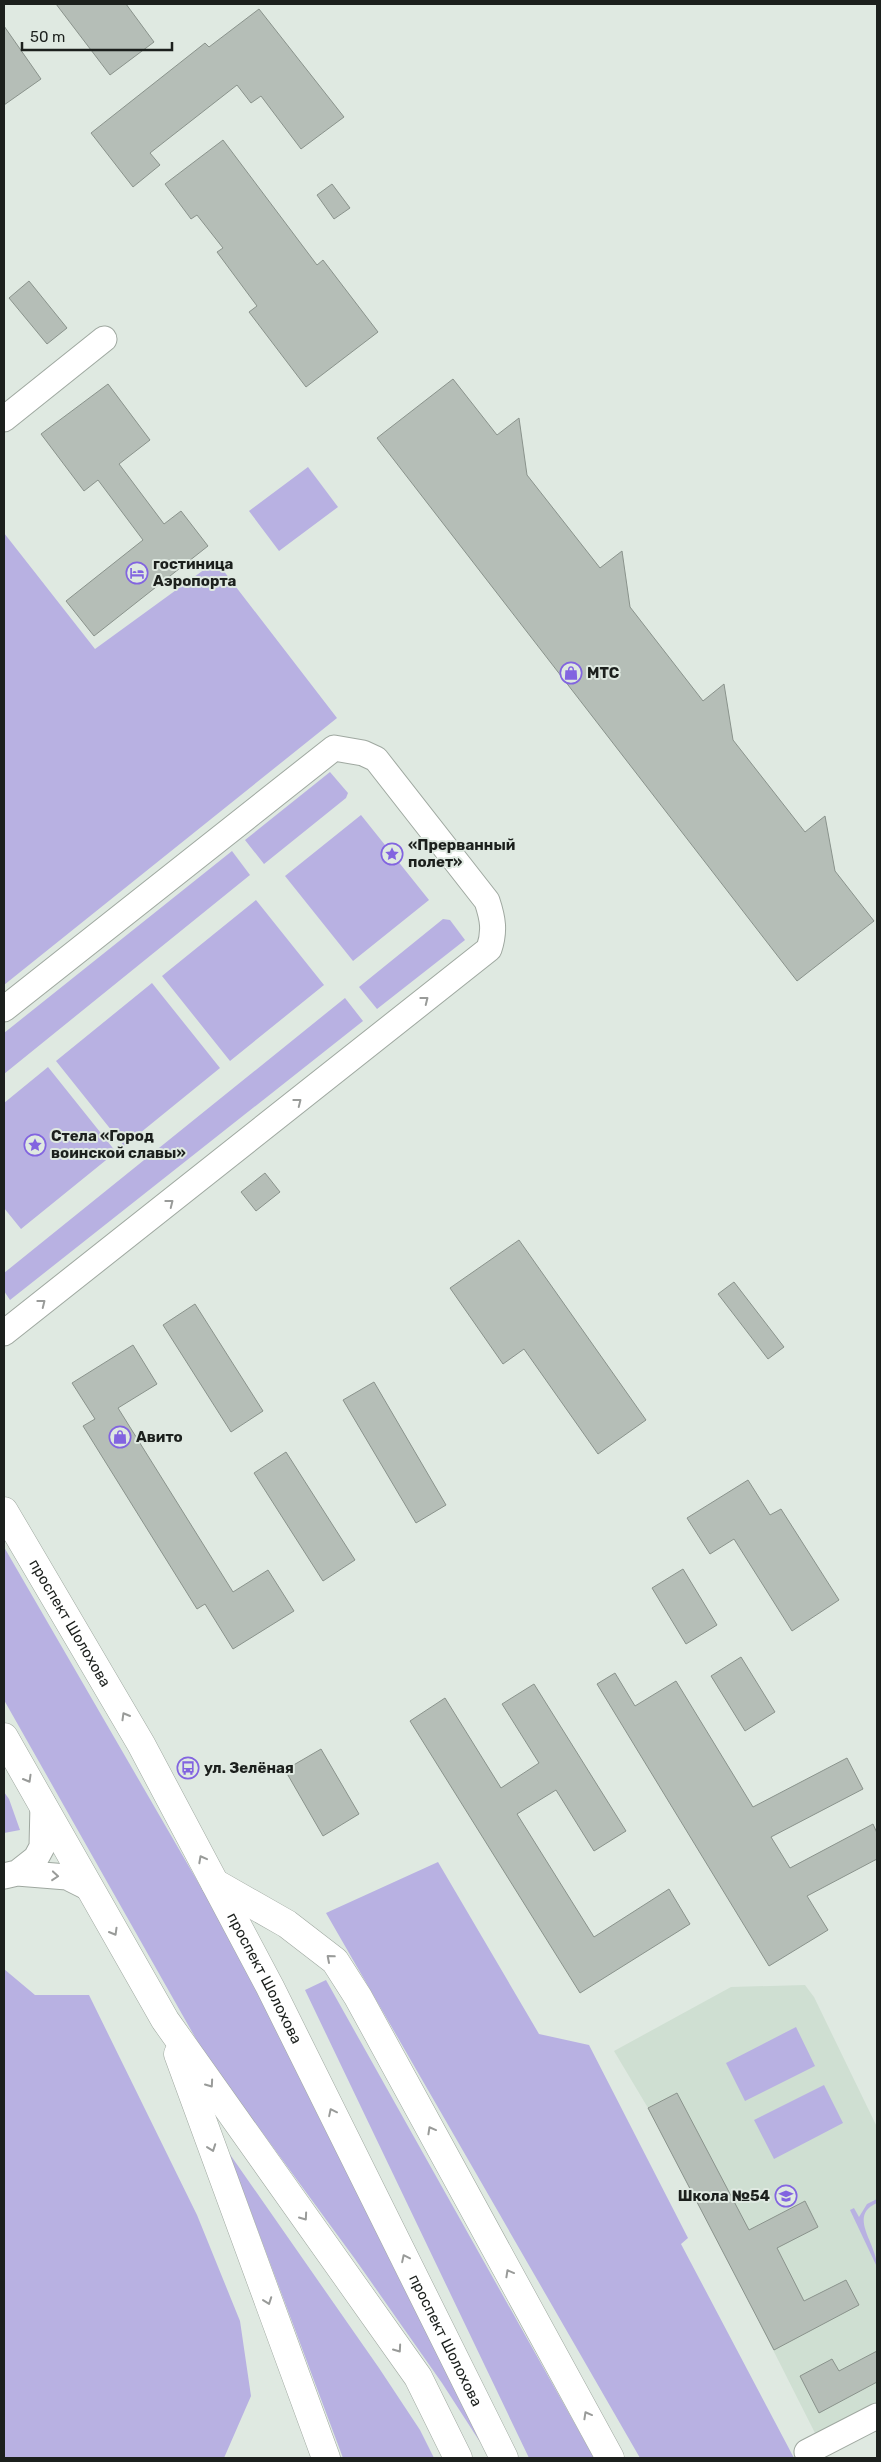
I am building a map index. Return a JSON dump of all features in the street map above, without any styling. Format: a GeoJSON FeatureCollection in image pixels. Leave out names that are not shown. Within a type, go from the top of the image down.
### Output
{"type":"FeatureCollection","features":[{"type":"Feature","properties":{"kind":"main road","name":"проспект Шолохова"},"geometry":{"type":"LineString","coordinates":[[4,1510],[141,1744],[215,1883],[274,1996],[504,2458]]}},
{"type":"Feature","properties":{"kind":"main road"},"geometry":{"type":"LineString","coordinates":[[4,1737],[165,2020],[418,2377],[458,2458]]}},
{"type":"Feature","properties":{"kind":"main road"},"geometry":{"type":"LineString","coordinates":[[215,1883],[287,1924],[335,1960],[358,1997],[610,2458]]}},
{"type":"Feature","properties":{"kind":"main road"},"geometry":{"type":"LineString","coordinates":[[165,2020],[326,2458]]}},
{"type":"Feature","properties":{"kind":"street"},"geometry":{"type":"LineString","coordinates":[[4,419],[104,339]]}},
{"type":"Feature","properties":{"kind":"street"},"geometry":{"type":"LineString","coordinates":[[4,1009],[334,748],[363,752],[376,759],[487,901],[492,917],[494,934],[489,949],[4,1333]]}},
{"type":"Feature","properties":{"kind":"street"},"geometry":{"type":"LineString","coordinates":[[10,1874],[36,1858],[42,1847],[43,1804]]}},
{"type":"Feature","properties":{"kind":"street"},"geometry":{"type":"LineString","coordinates":[[10,1874],[67,1877],[91,1889]]}},
{"type":"Feature","properties":{"kind":"street"},"geometry":{"type":"LineString","coordinates":[[808,2455],[877,2416]]}},
{"type":"Feature","properties":{"kind":"shaded area"},"geometry":{"type":"Polygon","coordinates":[[[308,467],[338,507],[279,551],[249,511],[308,467]]]}},
{"type":"Feature","properties":{"kind":"shaded area"},"geometry":{"type":"Polygon","coordinates":[[[4,533],[95,649],[216,561],[337,718],[4,985],[4,533]]]}},
{"type":"Feature","properties":{"kind":"shaded area"},"geometry":{"type":"Polygon","coordinates":[[[330,772],[348,793],[346,798],[264,864],[245,840],[330,772]]]}},
{"type":"Feature","properties":{"kind":"shaded area"},"geometry":{"type":"Polygon","coordinates":[[[361,815],[429,900],[353,961],[285,876],[361,815]]]}},
{"type":"Feature","properties":{"kind":"shaded area"},"geometry":{"type":"Polygon","coordinates":[[[232,851],[250,875],[4,1074],[4,1033],[232,851]]]}},
{"type":"Feature","properties":{"kind":"shaded area"},"geometry":{"type":"Polygon","coordinates":[[[256,900],[324,985],[230,1061],[162,976],[256,900]]]}},
{"type":"Feature","properties":{"kind":"shaded area"},"geometry":{"type":"Polygon","coordinates":[[[443,919],[450,920],[465,940],[377,1009],[359,987],[443,919]]]}},
{"type":"Feature","properties":{"kind":"shaded area"},"geometry":{"type":"Polygon","coordinates":[[[152,983],[220,1068],[124,1146],[56,1061],[152,983]]]}},
{"type":"Feature","properties":{"kind":"shaded area"},"geometry":{"type":"Polygon","coordinates":[[[345,998],[363,1021],[10,1300],[4,1291],[4,1273],[345,998]]]}},
{"type":"Feature","properties":{"kind":"shaded area"},"geometry":{"type":"Polygon","coordinates":[[[48,1067],[116,1152],[21,1229],[4,1208],[4,1103],[48,1067]]]}},
{"type":"Feature","properties":{"kind":"shaded area"},"geometry":{"type":"Polygon","coordinates":[[[4,1547],[312,2079],[480,2442],[442,2383],[355,2259],[204,2053],[4,1700],[4,1547]]]}},
{"type":"Feature","properties":{"kind":"shaded area"},"geometry":{"type":"Polygon","coordinates":[[[4,1792],[9,1799],[20,1830],[4,1833],[4,1792]]]}},
{"type":"Feature","properties":{"kind":"shaded area"},"geometry":{"type":"Polygon","coordinates":[[[438,1862],[539,2034],[589,2045],[688,2238],[681,2244],[794,2458],[640,2458],[326,1913],[438,1862]]]}},
{"type":"Feature","properties":{"kind":"shaded area"},"geometry":{"type":"Polygon","coordinates":[[[4,1969],[35,1995],[89,1995],[197,2215],[240,2321],[251,2396],[224,2458],[4,2458],[4,1969]]]}},
{"type":"Feature","properties":{"kind":"shaded area"},"geometry":{"type":"Polygon","coordinates":[[[326,1980],[594,2458],[529,2458],[305,1990],[326,1980]]]}},
{"type":"Feature","properties":{"kind":"shaded area","name":"Школа №54"},"geometry":{"type":"Polygon","coordinates":[[[805,1985],[814,1997],[877,2127],[877,2405],[816,2435],[761,2326],[768,2322],[732,2269],[648,2108],[614,2051],[731,1987],[805,1985]]]}},
{"type":"Feature","properties":{"kind":"shaded area"},"geometry":{"type":"Polygon","coordinates":[[[796,2027],[815,2066],[745,2101],[726,2063],[796,2027]]]}},
{"type":"Feature","properties":{"kind":"shaded area"},"geometry":{"type":"Polygon","coordinates":[[[824,2085],[843,2123],[774,2159],[754,2120],[824,2085]]]}},
{"type":"Feature","properties":{"kind":"shaded area"},"geometry":{"type":"Polygon","coordinates":[[[229,2153],[379,2368],[420,2430],[434,2458],[343,2458],[229,2153]]]}},
{"type":"Feature","properties":{"kind":"shaded area"},"geometry":{"type":"Polygon","coordinates":[[[877,2199],[877,2203],[868,2208],[864,2215],[864,2223],[876,2258],[877,2267],[850,2210],[854,2208],[859,2217],[867,2204],[877,2199]]]}},
{"type":"Feature","properties":{"kind":"building"},"geometry":{"type":"Polygon","coordinates":[[[56,4],[126,4],[154,42],[110,75],[56,4]]]}},
{"type":"Feature","properties":{"kind":"building"},"geometry":{"type":"Polygon","coordinates":[[[259,9],[344,117],[301,149],[261,96],[251,103],[237,85],[150,153],[160,165],[133,187],[91,133],[205,43],[209,47],[259,9]]]}},
{"type":"Feature","properties":{"kind":"building"},"geometry":{"type":"Polygon","coordinates":[[[4,26],[41,79],[4,105],[4,26]]]}},
{"type":"Feature","properties":{"kind":"building"},"geometry":{"type":"Polygon","coordinates":[[[223,140],[317,265],[323,260],[378,332],[306,387],[249,312],[257,306],[217,252],[223,248],[197,215],[191,219],[165,184],[223,140]]]}},
{"type":"Feature","properties":{"kind":"building"},"geometry":{"type":"Polygon","coordinates":[[[332,184],[350,208],[334,219],[317,195],[332,184]]]}},
{"type":"Feature","properties":{"kind":"building"},"geometry":{"type":"Polygon","coordinates":[[[29,281],[67,328],[47,344],[9,298],[29,281]]]}},
{"type":"Feature","properties":{"kind":"building"},"geometry":{"type":"Polygon","coordinates":[[[453,379],[497,435],[519,418],[527,475],[600,568],[622,551],[630,607],[703,701],[724,684],[733,740],[805,832],[825,816],[835,871],[874,921],[797,981],[377,438],[453,379]]]}},
{"type":"Feature","properties":{"kind":"building"},"geometry":{"type":"Polygon","coordinates":[[[108,384],[150,440],[119,464],[164,524],[181,511],[208,546],[94,636],[66,601],[143,540],[98,480],[84,491],[41,434],[108,384]]]}},
{"type":"Feature","properties":{"kind":"building"},"geometry":{"type":"Polygon","coordinates":[[[265,1173],[280,1192],[256,1211],[241,1192],[265,1173]]]}},
{"type":"Feature","properties":{"kind":"building"},"geometry":{"type":"Polygon","coordinates":[[[519,1240],[646,1420],[598,1454],[524,1349],[503,1364],[450,1288],[519,1240]]]}},
{"type":"Feature","properties":{"kind":"building"},"geometry":{"type":"Polygon","coordinates":[[[734,1282],[784,1347],[768,1359],[718,1294],[734,1282]]]}},
{"type":"Feature","properties":{"kind":"building"},"geometry":{"type":"Polygon","coordinates":[[[195,1304],[263,1411],[231,1432],[163,1325],[195,1304]]]}},
{"type":"Feature","properties":{"kind":"building"},"geometry":{"type":"Polygon","coordinates":[[[133,1345],[157,1384],[118,1408],[233,1592],[268,1570],[294,1611],[233,1649],[205,1604],[197,1609],[83,1426],[95,1419],[72,1383],[133,1345]]]}},
{"type":"Feature","properties":{"kind":"building"},"geometry":{"type":"Polygon","coordinates":[[[374,1382],[446,1505],[416,1523],[343,1400],[374,1382]]]}},
{"type":"Feature","properties":{"kind":"building"},"geometry":{"type":"Polygon","coordinates":[[[286,1452],[355,1560],[323,1581],[254,1473],[286,1452]]]}},
{"type":"Feature","properties":{"kind":"building"},"geometry":{"type":"Polygon","coordinates":[[[748,1480],[770,1515],[781,1509],[839,1600],[792,1631],[734,1539],[710,1554],[687,1518],[748,1480]]]}},
{"type":"Feature","properties":{"kind":"building"},"geometry":{"type":"Polygon","coordinates":[[[683,1569],[717,1625],[686,1644],[652,1588],[683,1569]]]}},
{"type":"Feature","properties":{"kind":"building"},"geometry":{"type":"Polygon","coordinates":[[[741,1657],[775,1712],[745,1731],[711,1676],[741,1657]]]}},
{"type":"Feature","properties":{"kind":"building"},"geometry":{"type":"Polygon","coordinates":[[[615,1673],[635,1706],[676,1681],[753,1807],[847,1758],[863,1789],[771,1837],[790,1868],[873,1824],[877,1833],[877,1859],[807,1896],[828,1930],[769,1966],[597,1684],[615,1673]]]}},
{"type":"Feature","properties":{"kind":"building"},"geometry":{"type":"Polygon","coordinates":[[[534,1684],[626,1831],[594,1851],[556,1790],[517,1814],[594,1937],[669,1889],[690,1924],[580,1993],[410,1721],[445,1698],[501,1788],[539,1763],[502,1704],[534,1684]]]}},
{"type":"Feature","properties":{"kind":"building"},"geometry":{"type":"Polygon","coordinates":[[[321,1749],[359,1814],[323,1836],[285,1770],[321,1749]]]}},
{"type":"Feature","properties":{"kind":"building"},"geometry":{"type":"Polygon","coordinates":[[[677,2093],[749,2230],[805,2201],[818,2227],[777,2248],[804,2301],[846,2280],[859,2305],[774,2350],[648,2108],[677,2093]]]}},
{"type":"Feature","properties":{"kind":"building"},"geometry":{"type":"Polygon","coordinates":[[[877,2351],[877,2382],[819,2413],[800,2376],[832,2359],[839,2371],[877,2351]]]}},
{"type":"Feature","properties":{"kind":"place","name":"гостиница Аэропорта"},"geometry":{"type":"Point","coordinates":[137,573]}},
{"type":"Feature","properties":{"kind":"place","name":"МТС"},"geometry":{"type":"Point","coordinates":[571,673]}},
{"type":"Feature","properties":{"kind":"place","name":"«Пpepвaнный пoлeт»"},"geometry":{"type":"Point","coordinates":[392,854]}},
{"type":"Feature","properties":{"kind":"place","name":"Стела «Город воинской славы»"},"geometry":{"type":"Point","coordinates":[35,1145]}},
{"type":"Feature","properties":{"kind":"place","name":"Авито"},"geometry":{"type":"Point","coordinates":[120,1437]}},
{"type":"Feature","properties":{"kind":"place","name":"ул. Зелёная"},"geometry":{"type":"Point","coordinates":[188,1768]}},
{"type":"Feature","properties":{"kind":"place","name":"Школа №54"},"geometry":{"type":"Point","coordinates":[786,2196]}}]}
